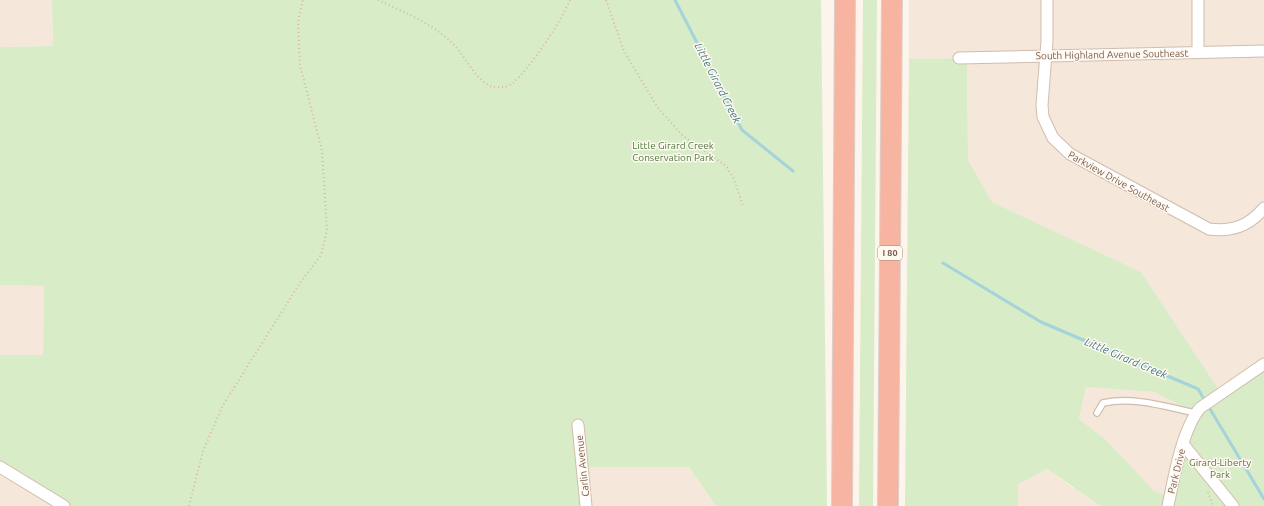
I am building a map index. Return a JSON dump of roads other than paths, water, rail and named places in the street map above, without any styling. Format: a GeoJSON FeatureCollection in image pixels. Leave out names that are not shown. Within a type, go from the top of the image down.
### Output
{"type":"FeatureCollection","features":[{"type":"Feature","properties":{"kind":"highway"},"geometry":{"type":"LineString","coordinates":[[832,0],[832,31],[845,79]]}},
{"type":"Feature","properties":{"kind":"highway"},"geometry":{"type":"LineString","coordinates":[[842,506],[845,0]]}},
{"type":"Feature","properties":{"kind":"highway","name":"I 80"},"geometry":{"type":"LineString","coordinates":[[888,506],[892,0]]}},
{"type":"Feature","properties":{"kind":"street","name":"Parkview Drive Southeast"},"geometry":{"type":"LineString","coordinates":[[1047,0],[1045,56],[1041,98],[1044,117],[1053,138],[1070,154],[1209,229],[1220,230],[1238,228],[1248,223],[1264,208]]}},
{"type":"Feature","properties":{"kind":"street"},"geometry":{"type":"LineString","coordinates":[[1198,0],[1198,52]]}},
{"type":"Feature","properties":{"kind":"street","name":"South Highland Avenue Southeast"},"geometry":{"type":"LineString","coordinates":[[959,58],[1264,51]]}},
{"type":"Feature","properties":{"kind":"street"},"geometry":{"type":"LineString","coordinates":[[1183,444],[1189,424],[1198,410],[1264,364]]}},
{"type":"Feature","properties":{"kind":"street","name":"Carlin Avenue"},"geometry":{"type":"LineString","coordinates":[[578,425],[586,506]]}},
{"type":"Feature","properties":{"kind":"street","name":"Park Drive"},"geometry":{"type":"LineString","coordinates":[[1168,506],[1183,444]]}},
{"type":"Feature","properties":{"kind":"street","name":"Park Drive"},"geometry":{"type":"LineString","coordinates":[[1183,444],[1234,506]]}},
{"type":"Feature","properties":{"kind":"street"},"geometry":{"type":"LineString","coordinates":[[0,466],[64,506]]}},
{"type":"Feature","properties":{"kind":"lane"},"geometry":{"type":"LineString","coordinates":[[1097,413],[1104,403],[1112,401],[1152,403],[1198,410]]}},
{"type":"Feature","properties":{"kind":"waterway","name":"Little Girard Creek"},"geometry":{"type":"LineString","coordinates":[[675,0],[742,130],[793,171]]}},
{"type":"Feature","properties":{"kind":"waterway","name":"Little Girard Creek"},"geometry":{"type":"LineString","coordinates":[[943,263],[1041,322],[1198,389],[1264,499]]}},
{"type":"Feature","properties":{"kind":"park label","name":"Little Girard Creek Conservation Park"},"geometry":{"type":"Point","coordinates":[673,150]}},
{"type":"Feature","properties":{"kind":"park label","name":"Girard-Liberty Park"},"geometry":{"type":"Point","coordinates":[1220,468]}}]}
